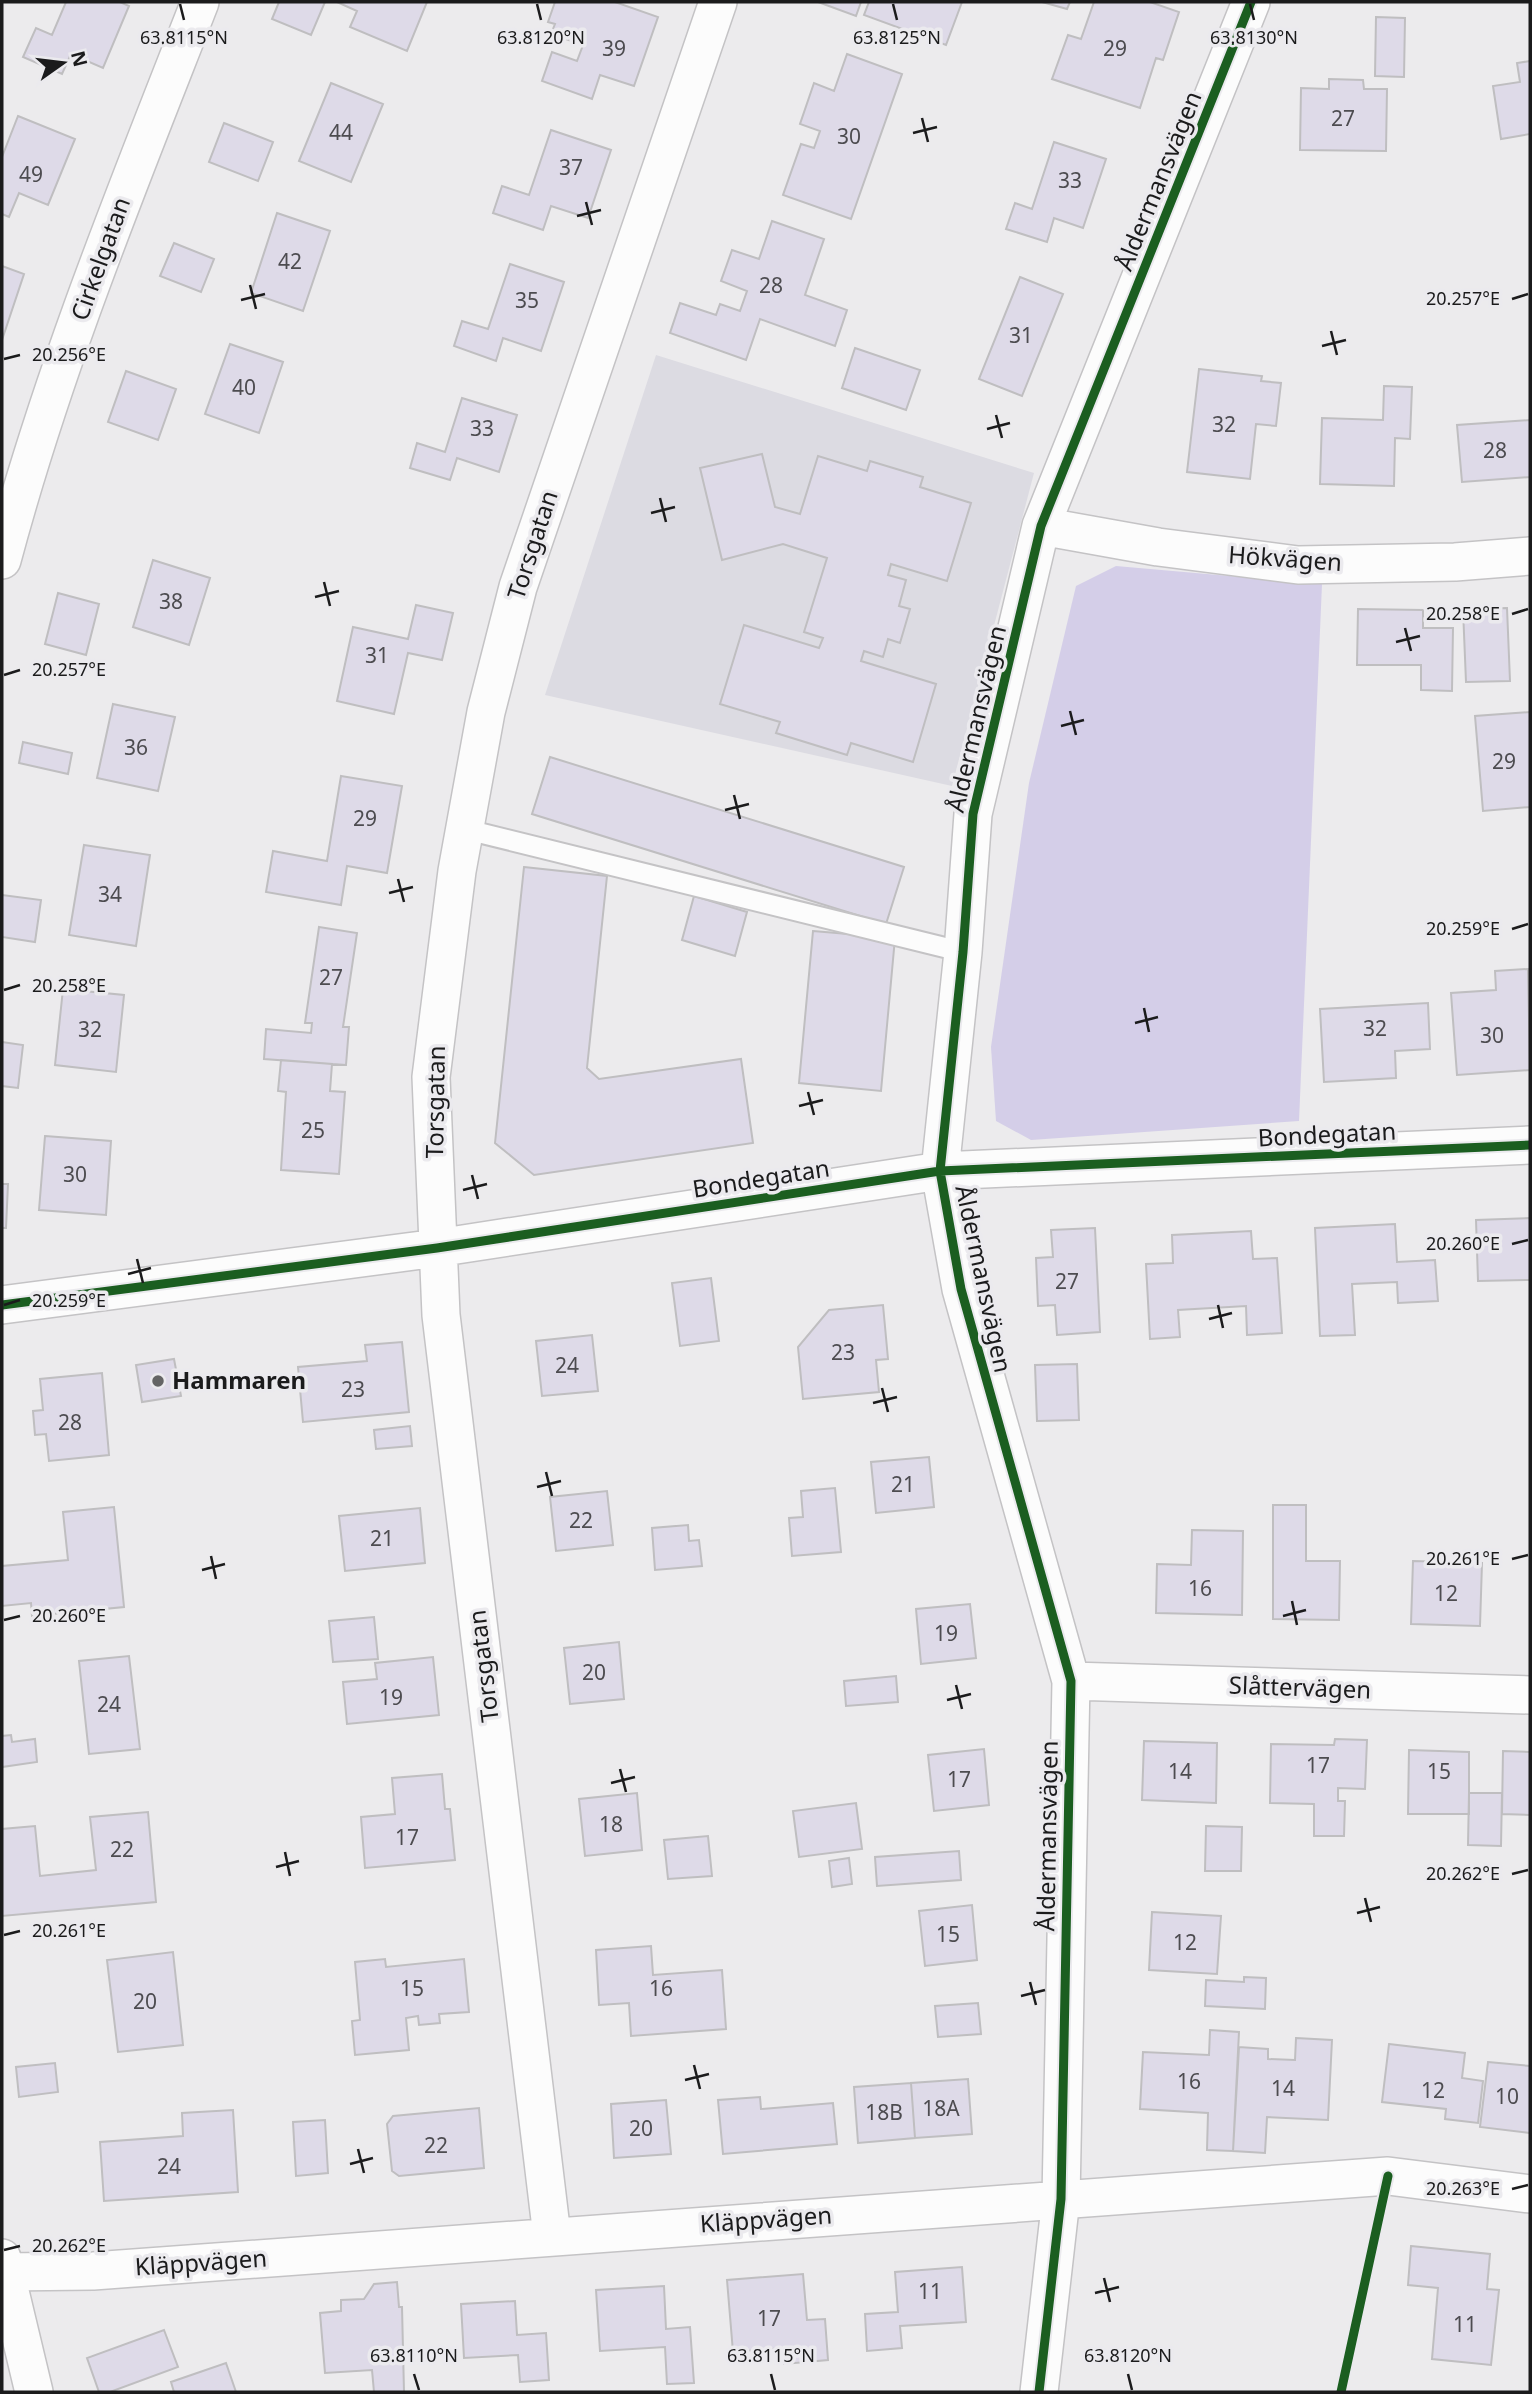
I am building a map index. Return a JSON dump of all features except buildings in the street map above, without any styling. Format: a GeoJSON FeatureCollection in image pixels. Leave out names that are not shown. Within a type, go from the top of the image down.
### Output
{"type":"FeatureCollection","features":[{"type":"Feature","properties":{"kind":"street","name":"Cirkelgatan"},"geometry":{"type":"LineString","coordinates":[[2,561],[19,497],[94,272],[200,2]]}},
{"type":"Feature","properties":{"kind":"street","name":"Torsgatan"},"geometry":{"type":"LineString","coordinates":[[552,2236],[441,1315],[431,1077],[464,829],[486,712],[518,587],[718,2]]}},
{"type":"Feature","properties":{"kind":"street","name":"Åldermansvägen"},"geometry":{"type":"LineString","coordinates":[[1038,2392],[1061,2199],[1070,1681],[961,1289],[940,1171],[963,951],[973,814],[1041,526],[1251,2]]}},
{"type":"Feature","properties":{"kind":"street","name":"Hökvägen"},"geometry":{"type":"LineString","coordinates":[[1041,526],[1158,547],[1298,565],[1455,562],[1530,556]]}},
{"type":"Feature","properties":{"kind":"street","name":"Bondegatan"},"geometry":{"type":"LineString","coordinates":[[2,1305],[437,1248],[940,1171],[1530,1145]]}},
{"type":"Feature","properties":{"kind":"street","name":"Slåttervägen"},"geometry":{"type":"LineString","coordinates":[[1070,1681],[1530,1695]]}},
{"type":"Feature","properties":{"kind":"street","name":"Kläppvägen"},"geometry":{"type":"LineString","coordinates":[[3,2267],[93,2271],[1388,2176],[1530,2194]]}},
{"type":"Feature","properties":{"kind":"street"},"geometry":{"type":"LineString","coordinates":[[3,2267],[34,2392]]}},
{"type":"Feature","properties":{"kind":"lane"},"geometry":{"type":"LineString","coordinates":[[464,829],[963,951]]}},
{"type":"Feature","properties":{"kind":"shaded area"},"geometry":{"type":"Polygon","coordinates":[[[656,355],[1034,473],[952,786],[545,695],[656,355]]]}},
{"type":"Feature","properties":{"kind":"shaded area"},"geometry":{"type":"Polygon","coordinates":[[[1116,566],[1322,584],[1299,1121],[1031,1140],[996,1121],[991,1047],[1029,783],[1076,586],[1116,566]]]}},
{"type":"Feature","properties":{"kind":"cycle path"},"geometry":{"type":"LineString","coordinates":[[1039,2392],[1061,2199],[1071,1681],[961,1289],[940,1171],[963,952],[973,814],[1041,526],[1251,2]]}},
{"type":"Feature","properties":{"kind":"cycle path"},"geometry":{"type":"LineString","coordinates":[[2,1305],[437,1248],[940,1171],[1530,1145]]}},
{"type":"Feature","properties":{"kind":"cycle path"},"geometry":{"type":"LineString","coordinates":[[1341,2392],[1388,2176]]}},
{"type":"Feature","properties":{"kind":"place","name":"Hammaren"},"geometry":{"type":"Point","coordinates":[158,1381]}}]}
